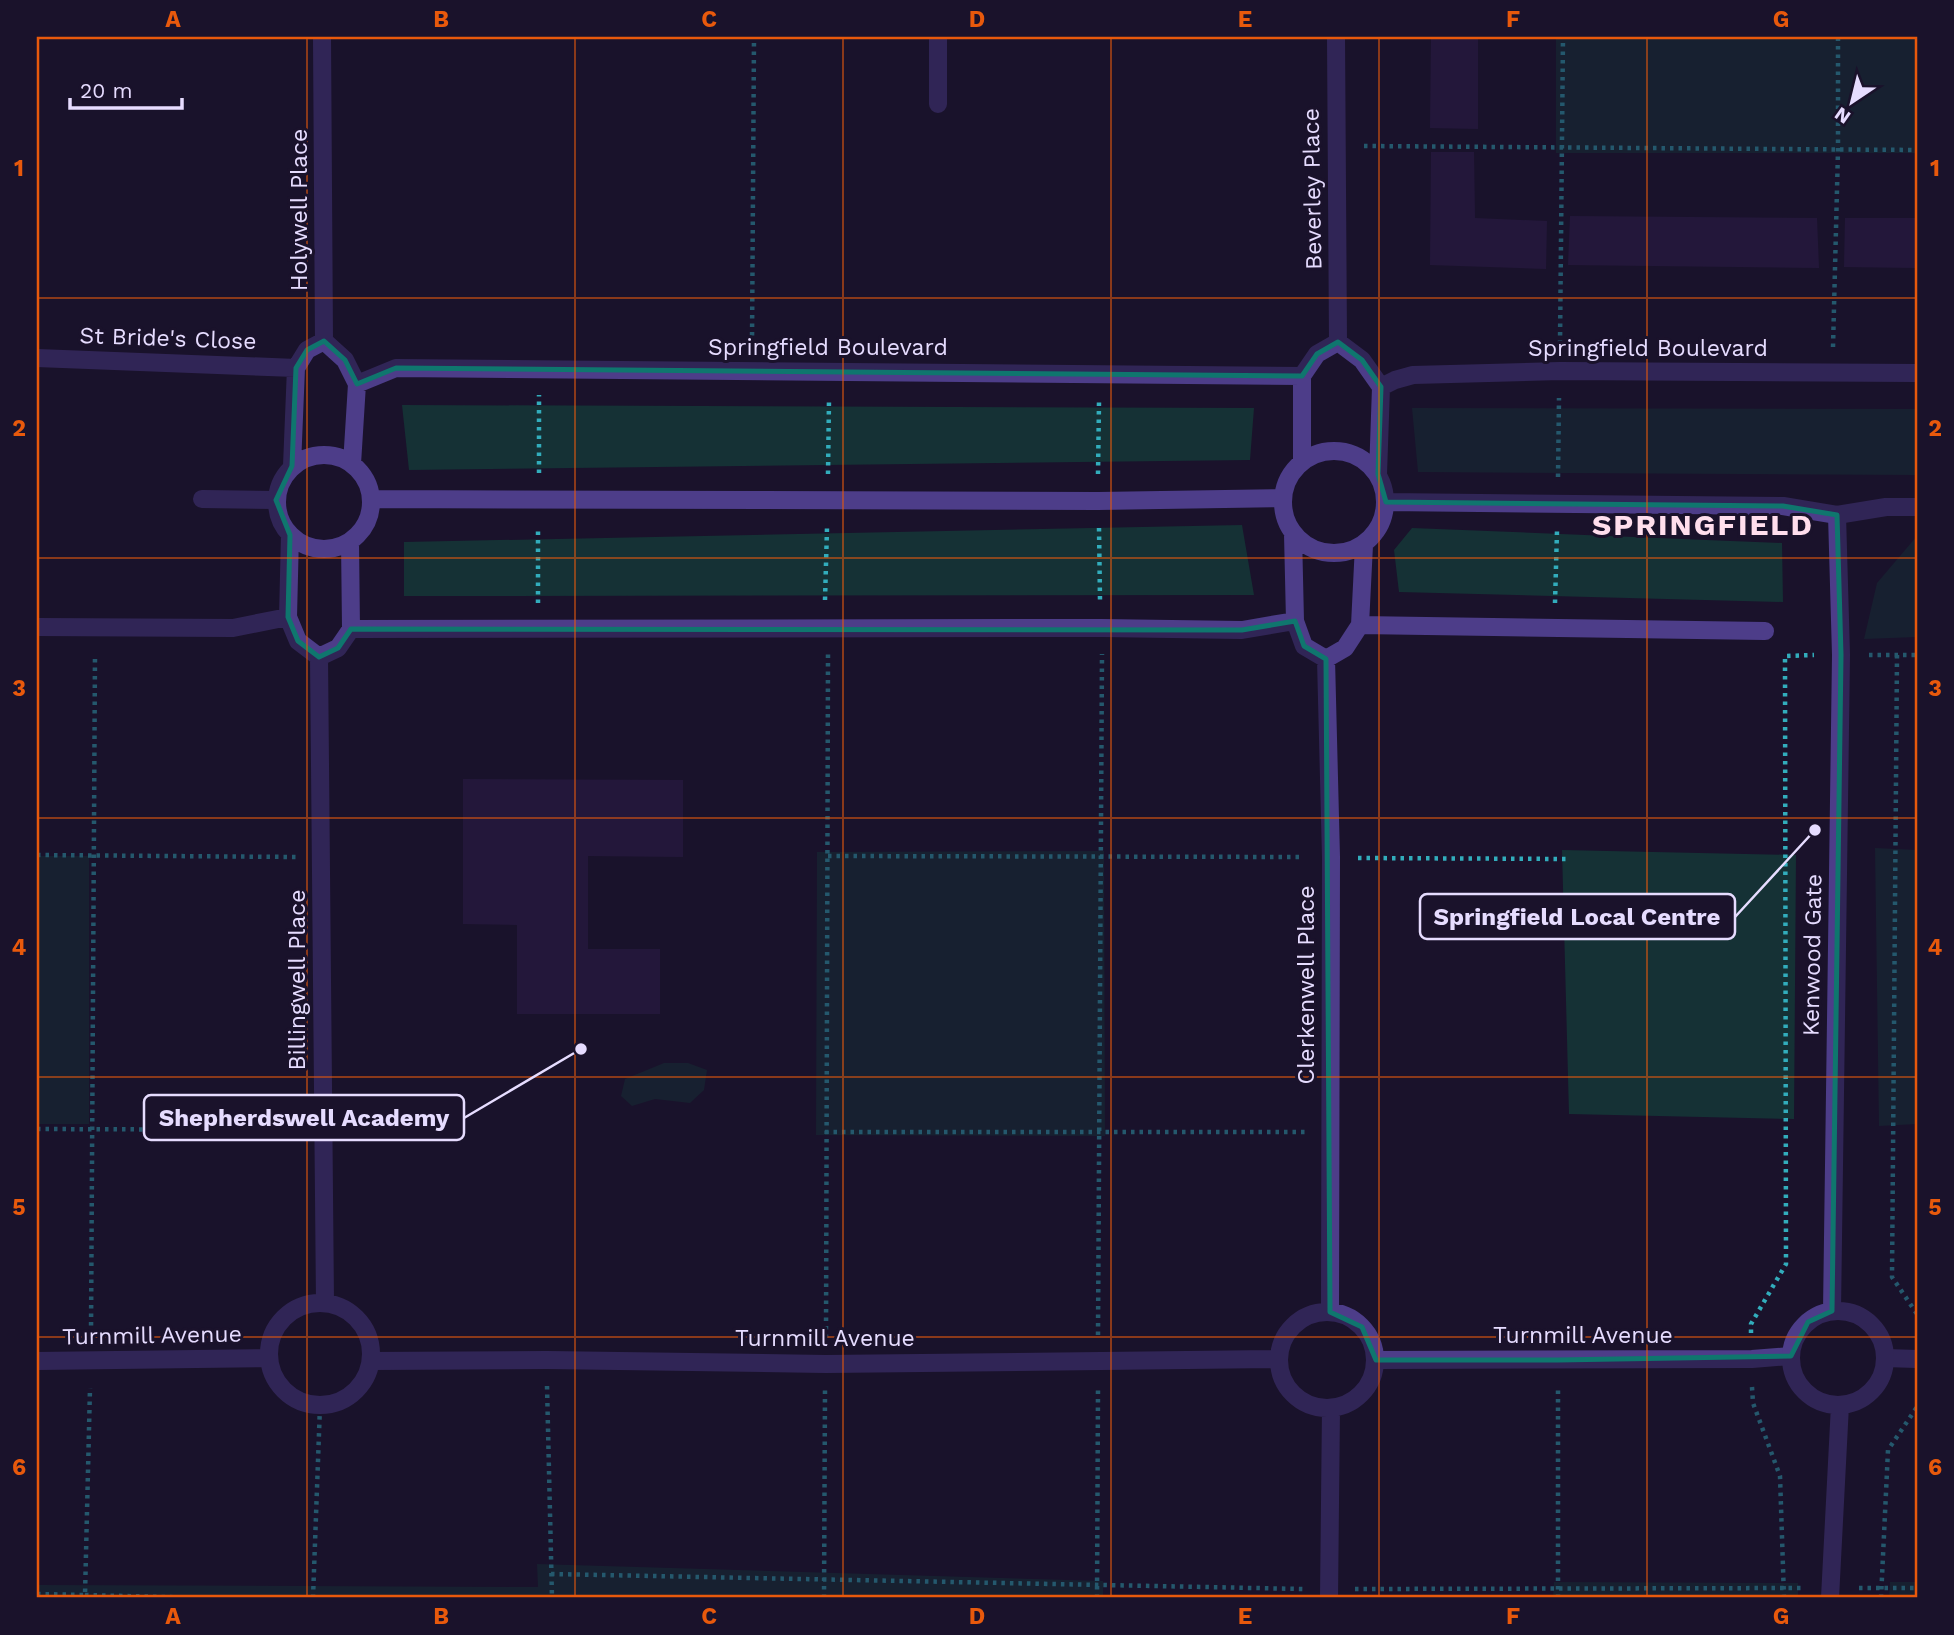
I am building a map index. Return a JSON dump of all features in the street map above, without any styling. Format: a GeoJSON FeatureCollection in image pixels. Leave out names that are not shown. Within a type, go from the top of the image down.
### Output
{"type":"FeatureCollection","features":[{"type":"Feature","properties":{"kind":"street","name":"Holywell Place"},"geometry":{"type":"LineString","coordinates":[[322,37],[324,341]]}},
{"type":"Feature","properties":{"kind":"street"},"geometry":{"type":"LineString","coordinates":[[938,37],[938,104]]}},
{"type":"Feature","properties":{"kind":"street","name":"Beverley Place"},"geometry":{"type":"LineString","coordinates":[[1336,37],[1338,342]]}},
{"type":"Feature","properties":{"kind":"street"},"geometry":{"type":"LineString","coordinates":[[292,466],[296,368],[307,350],[324,341],[345,360],[357,384],[352,464]]}},
{"type":"Feature","properties":{"kind":"street"},"geometry":{"type":"LineString","coordinates":[[1302,462],[1302,376],[1317,354],[1338,342],[1362,360],[1381,387],[1378,474]]}},
{"type":"Feature","properties":{"kind":"street","name":"St Bride's Close"},"geometry":{"type":"LineString","coordinates":[[37,358],[296,368]]}},
{"type":"Feature","properties":{"kind":"street","name":"Springfield Boulevard"},"geometry":{"type":"LineString","coordinates":[[357,384],[396,368],[1302,376]]}},
{"type":"Feature","properties":{"kind":"street","name":"Springfield Boulevard"},"geometry":{"type":"LineString","coordinates":[[1381,387],[1413,375],[1560,371],[1917,373]]}},
{"type":"Feature","properties":{"kind":"street"},"geometry":{"type":"LineString","coordinates":[[1334,451],[1351,453],[1366,462],[1378,474],[1384,487],[1384,518],[1376,533],[1364,545],[1350,552],[1326,553],[1304,545],[1293,534],[1287,523],[1283,498],[1292,472],[1302,462],[1317,454],[1334,451]]}},
{"type":"Feature","properties":{"kind":"street"},"geometry":{"type":"LineString","coordinates":[[315,455],[341,457],[352,464],[368,485],[371,499],[366,523],[350,541],[325,549],[312,548],[290,535],[282,524],[276,500],[284,475],[292,466],[315,455]]}},
{"type":"Feature","properties":{"kind":"street"},"geometry":{"type":"LineString","coordinates":[[371,499],[1098,501],[1283,498]]}},
{"type":"Feature","properties":{"kind":"street"},"geometry":{"type":"LineString","coordinates":[[201,499],[276,500]]}},
{"type":"Feature","properties":{"kind":"street"},"geometry":{"type":"LineString","coordinates":[[1386,502],[1783,506],[1837,515],[1886,507],[1917,507]]}},
{"type":"Feature","properties":{"kind":"street","name":"Kenwood Gate"},"geometry":{"type":"LineString","coordinates":[[1832,1311],[1841,655],[1837,515]]}},
{"type":"Feature","properties":{"kind":"street"},"geometry":{"type":"LineString","coordinates":[[1293,534],[1295,621],[1304,646],[1326,659],[1345,648],[1360,625],[1364,545]]}},
{"type":"Feature","properties":{"kind":"street"},"geometry":{"type":"LineString","coordinates":[[290,535],[288,617],[298,641],[319,657],[338,648],[351,629],[350,541]]}},
{"type":"Feature","properties":{"kind":"street"},"geometry":{"type":"LineString","coordinates":[[37,627],[233,628],[288,617]]}},
{"type":"Feature","properties":{"kind":"street"},"geometry":{"type":"LineString","coordinates":[[351,629],[1242,630],[1295,621]]}},
{"type":"Feature","properties":{"kind":"street"},"geometry":{"type":"LineString","coordinates":[[1360,625],[1765,631]]}},
{"type":"Feature","properties":{"kind":"street","name":"Billingwell Place"},"geometry":{"type":"LineString","coordinates":[[319,657],[325,1303]]}},
{"type":"Feature","properties":{"kind":"street","name":"Clerkenwell Place"},"geometry":{"type":"LineString","coordinates":[[1326,659],[1331,858],[1330,1312]]}},
{"type":"Feature","properties":{"kind":"street"},"geometry":{"type":"LineString","coordinates":[[325,1303],[341,1307],[355,1316],[365,1329],[371,1345],[371,1361],[363,1382],[348,1398],[320,1406],[304,1404],[290,1397],[275,1380],[268,1358],[270,1340],[278,1324],[291,1311],[307,1304],[325,1303]]}},
{"type":"Feature","properties":{"kind":"street"},"geometry":{"type":"LineString","coordinates":[[1832,1311],[1847,1312],[1868,1323],[1882,1342],[1885,1358],[1883,1372],[1871,1390],[1853,1402],[1840,1405],[1815,1399],[1805,1391],[1792,1369],[1791,1356],[1793,1343],[1808,1322],[1832,1311]]}},
{"type":"Feature","properties":{"kind":"street"},"geometry":{"type":"LineString","coordinates":[[1330,1312],[1353,1319],[1363,1327],[1370,1336],[1376,1360],[1374,1374],[1358,1398],[1331,1408],[1315,1407],[1300,1400],[1288,1389],[1281,1375],[1278,1359],[1281,1344],[1289,1330],[1300,1319],[1314,1313],[1330,1312]]}},
{"type":"Feature","properties":{"kind":"street","name":"Turnmill Avenue"},"geometry":{"type":"LineString","coordinates":[[1376,1360],[1752,1359],[1791,1356]]}},
{"type":"Feature","properties":{"kind":"street","name":"Turnmill Avenue"},"geometry":{"type":"LineString","coordinates":[[37,1361],[268,1358]]}},
{"type":"Feature","properties":{"kind":"street"},"geometry":{"type":"LineString","coordinates":[[1885,1358],[1917,1359]]}},
{"type":"Feature","properties":{"kind":"street","name":"Turnmill Avenue"},"geometry":{"type":"LineString","coordinates":[[371,1361],[547,1360],[825,1364],[1278,1359]]}},
{"type":"Feature","properties":{"kind":"street"},"geometry":{"type":"LineString","coordinates":[[1830,1593],[1840,1405]]}},
{"type":"Feature","properties":{"kind":"street"},"geometry":{"type":"LineString","coordinates":[[1329,1594],[1331,1408]]}},
{"type":"Feature","properties":{"kind":"path"},"geometry":{"type":"LineString","coordinates":[[752,371],[754,37]]}},
{"type":"Feature","properties":{"kind":"path"},"geometry":{"type":"LineString","coordinates":[[1555,628],[1563,37]]}},
{"type":"Feature","properties":{"kind":"path"},"geometry":{"type":"LineString","coordinates":[[1832,372],[1838,37]]}},
{"type":"Feature","properties":{"kind":"path"},"geometry":{"type":"LineString","coordinates":[[1335,146],[1917,150]]}},
{"type":"Feature","properties":{"kind":"path"},"geometry":{"type":"LineString","coordinates":[[825,602],[829,371]]}},
{"type":"Feature","properties":{"kind":"path"},"geometry":{"type":"LineString","coordinates":[[1099,373],[1100,599]]}},
{"type":"Feature","properties":{"kind":"path"},"geometry":{"type":"LineString","coordinates":[[85,1595],[90,1362],[96,626]]}},
{"type":"Feature","properties":{"kind":"path"},"geometry":{"type":"LineString","coordinates":[[1097,1598],[1102,628]]}},
{"type":"Feature","properties":{"kind":"path"},"geometry":{"type":"LineString","coordinates":[[824,1598],[828,629]]}},
{"type":"Feature","properties":{"kind":"path"},"geometry":{"type":"LineString","coordinates":[[1897,655],[1892,1277],[1917,1314]]}},
{"type":"Feature","properties":{"kind":"path"},"geometry":{"type":"LineString","coordinates":[[1784,1598],[1780,1476],[1753,1403],[1751,1324],[1786,1264],[1785,656],[1917,655]]}},
{"type":"Feature","properties":{"kind":"path"},"geometry":{"type":"LineString","coordinates":[[37,855],[321,856]]}},
{"type":"Feature","properties":{"kind":"path"},"geometry":{"type":"LineString","coordinates":[[828,856],[1568,859]]}},
{"type":"Feature","properties":{"kind":"path"},"geometry":{"type":"LineString","coordinates":[[37,1129],[323,1130]]}},
{"type":"Feature","properties":{"kind":"path"},"geometry":{"type":"LineString","coordinates":[[825,1132],[1330,1132]]}},
{"type":"Feature","properties":{"kind":"path"},"geometry":{"type":"LineString","coordinates":[[547,1360],[552,1598]]}},
{"type":"Feature","properties":{"kind":"path"},"geometry":{"type":"LineString","coordinates":[[1558,1360],[1558,1598]]}},
{"type":"Feature","properties":{"kind":"path"},"geometry":{"type":"LineString","coordinates":[[313,1598],[320,1406]]}},
{"type":"Feature","properties":{"kind":"path"},"geometry":{"type":"LineString","coordinates":[[1881,1598],[1888,1450],[1917,1407]]}},
{"type":"Feature","properties":{"kind":"path"},"geometry":{"type":"LineString","coordinates":[[551,1574],[1097,1585],[1329,1594],[1558,1588],[1784,1588],[1830,1593],[1917,1588]]}},
{"type":"Feature","properties":{"kind":"path"},"geometry":{"type":"LineString","coordinates":[[37,1594],[206,1598]]}},
{"type":"Feature","properties":{"kind":"highlighted area"},"geometry":{"type":"Polygon","coordinates":[[[324,341],[345,360],[357,384],[396,368],[1302,376],[1317,354],[1338,342],[1362,360],[1381,387],[1378,474],[1386,502],[1783,506],[1837,515],[1841,655],[1832,1311],[1808,1322],[1791,1356],[1558,1360],[1376,1360],[1362,1327],[1330,1312],[1326,659],[1304,646],[1295,621],[1242,630],[351,629],[338,648],[319,657],[298,641],[288,617],[290,535],[276,500],[292,466],[296,368],[307,350],[324,341]]]}},
{"type":"Feature","properties":{"kind":"green space"},"geometry":{"type":"Polygon","coordinates":[[[1556,37],[1917,37],[1917,153],[1556,153],[1556,37]]]}},
{"type":"Feature","properties":{"kind":"green space"},"geometry":{"type":"Polygon","coordinates":[[[402,405],[1254,408],[1250,460],[409,470],[402,405]]]}},
{"type":"Feature","properties":{"kind":"green space"},"geometry":{"type":"Polygon","coordinates":[[[1412,408],[1917,409],[1917,475],[1418,472],[1412,408]]]}},
{"type":"Feature","properties":{"kind":"green space"},"geometry":{"type":"Polygon","coordinates":[[[1242,525],[1254,595],[404,596],[404,542],[1242,525]]]}},
{"type":"Feature","properties":{"kind":"green space"},"geometry":{"type":"Polygon","coordinates":[[[1412,528],[1782,543],[1783,602],[1399,592],[1394,550],[1412,528]]]}},
{"type":"Feature","properties":{"kind":"green space"},"geometry":{"type":"Polygon","coordinates":[[[1917,536],[1917,637],[1864,639],[1877,583],[1917,536]]]}},
{"type":"Feature","properties":{"kind":"green space"},"geometry":{"type":"Polygon","coordinates":[[[1875,848],[1917,850],[1917,1124],[1879,1126],[1875,848]]]}},
{"type":"Feature","properties":{"kind":"green space"},"geometry":{"type":"Polygon","coordinates":[[[1562,850],[1796,855],[1794,1119],[1569,1114],[1562,850]]]}},
{"type":"Feature","properties":{"kind":"green space"},"geometry":{"type":"Polygon","coordinates":[[[1104,851],[1105,1136],[816,1135],[817,852],[1104,851]]]}},
{"type":"Feature","properties":{"kind":"green space"},"geometry":{"type":"Polygon","coordinates":[[[37,856],[89,856],[89,1124],[37,1124],[37,856]]]}},
{"type":"Feature","properties":{"kind":"green space"},"geometry":{"type":"Polygon","coordinates":[[[664,1063],[688,1063],[707,1070],[704,1090],[690,1103],[655,1099],[632,1106],[621,1096],[625,1079],[664,1063]]]}},
{"type":"Feature","properties":{"kind":"green space"},"geometry":{"type":"Polygon","coordinates":[[[537,1564],[1103,1581],[1103,1598],[37,1598],[37,1585],[538,1587],[537,1564]]]}},
{"type":"Feature","properties":{"kind":"green space"},"geometry":{"type":"Polygon","coordinates":[[[1554,1582],[1798,1583],[1798,1598],[1553,1598],[1554,1582]]]}},
{"type":"Feature","properties":{"kind":"green space"},"geometry":{"type":"Polygon","coordinates":[[[1890,1582],[1917,1582],[1917,1598],[1889,1598],[1890,1582]]]}},
{"type":"Feature","properties":{"kind":"building"},"geometry":{"type":"Polygon","coordinates":[[[1431,37],[1478,37],[1478,129],[1430,128],[1431,37]]]}},
{"type":"Feature","properties":{"kind":"building"},"geometry":{"type":"Polygon","coordinates":[[[1431,152],[1474,152],[1475,218],[1547,221],[1546,269],[1430,265],[1431,152]]]}},
{"type":"Feature","properties":{"kind":"building"},"geometry":{"type":"Polygon","coordinates":[[[1570,216],[1817,218],[1819,268],[1568,265],[1570,216]]]}},
{"type":"Feature","properties":{"kind":"building"},"geometry":{"type":"Polygon","coordinates":[[[1845,218],[1917,218],[1917,268],[1844,267],[1845,218]]]}},
{"type":"Feature","properties":{"kind":"building"},"geometry":{"type":"Polygon","coordinates":[[[463,779],[683,780],[683,857],[588,856],[588,949],[660,949],[660,1014],[517,1014],[517,925],[463,924],[463,779]]]}},
{"type":"Feature","properties":{"kind":"place","name":"Springfield Local Centre"},"geometry":{"type":"Point","coordinates":[1815,830]}},
{"type":"Feature","properties":{"kind":"place","name":"Shepherdswell Academy"},"geometry":{"type":"Point","coordinates":[581,1049]}},
{"type":"Feature","properties":{"kind":"district","name":"SPRINGFIELD"},"geometry":{"type":"Point","coordinates":[1703,525]}}]}
